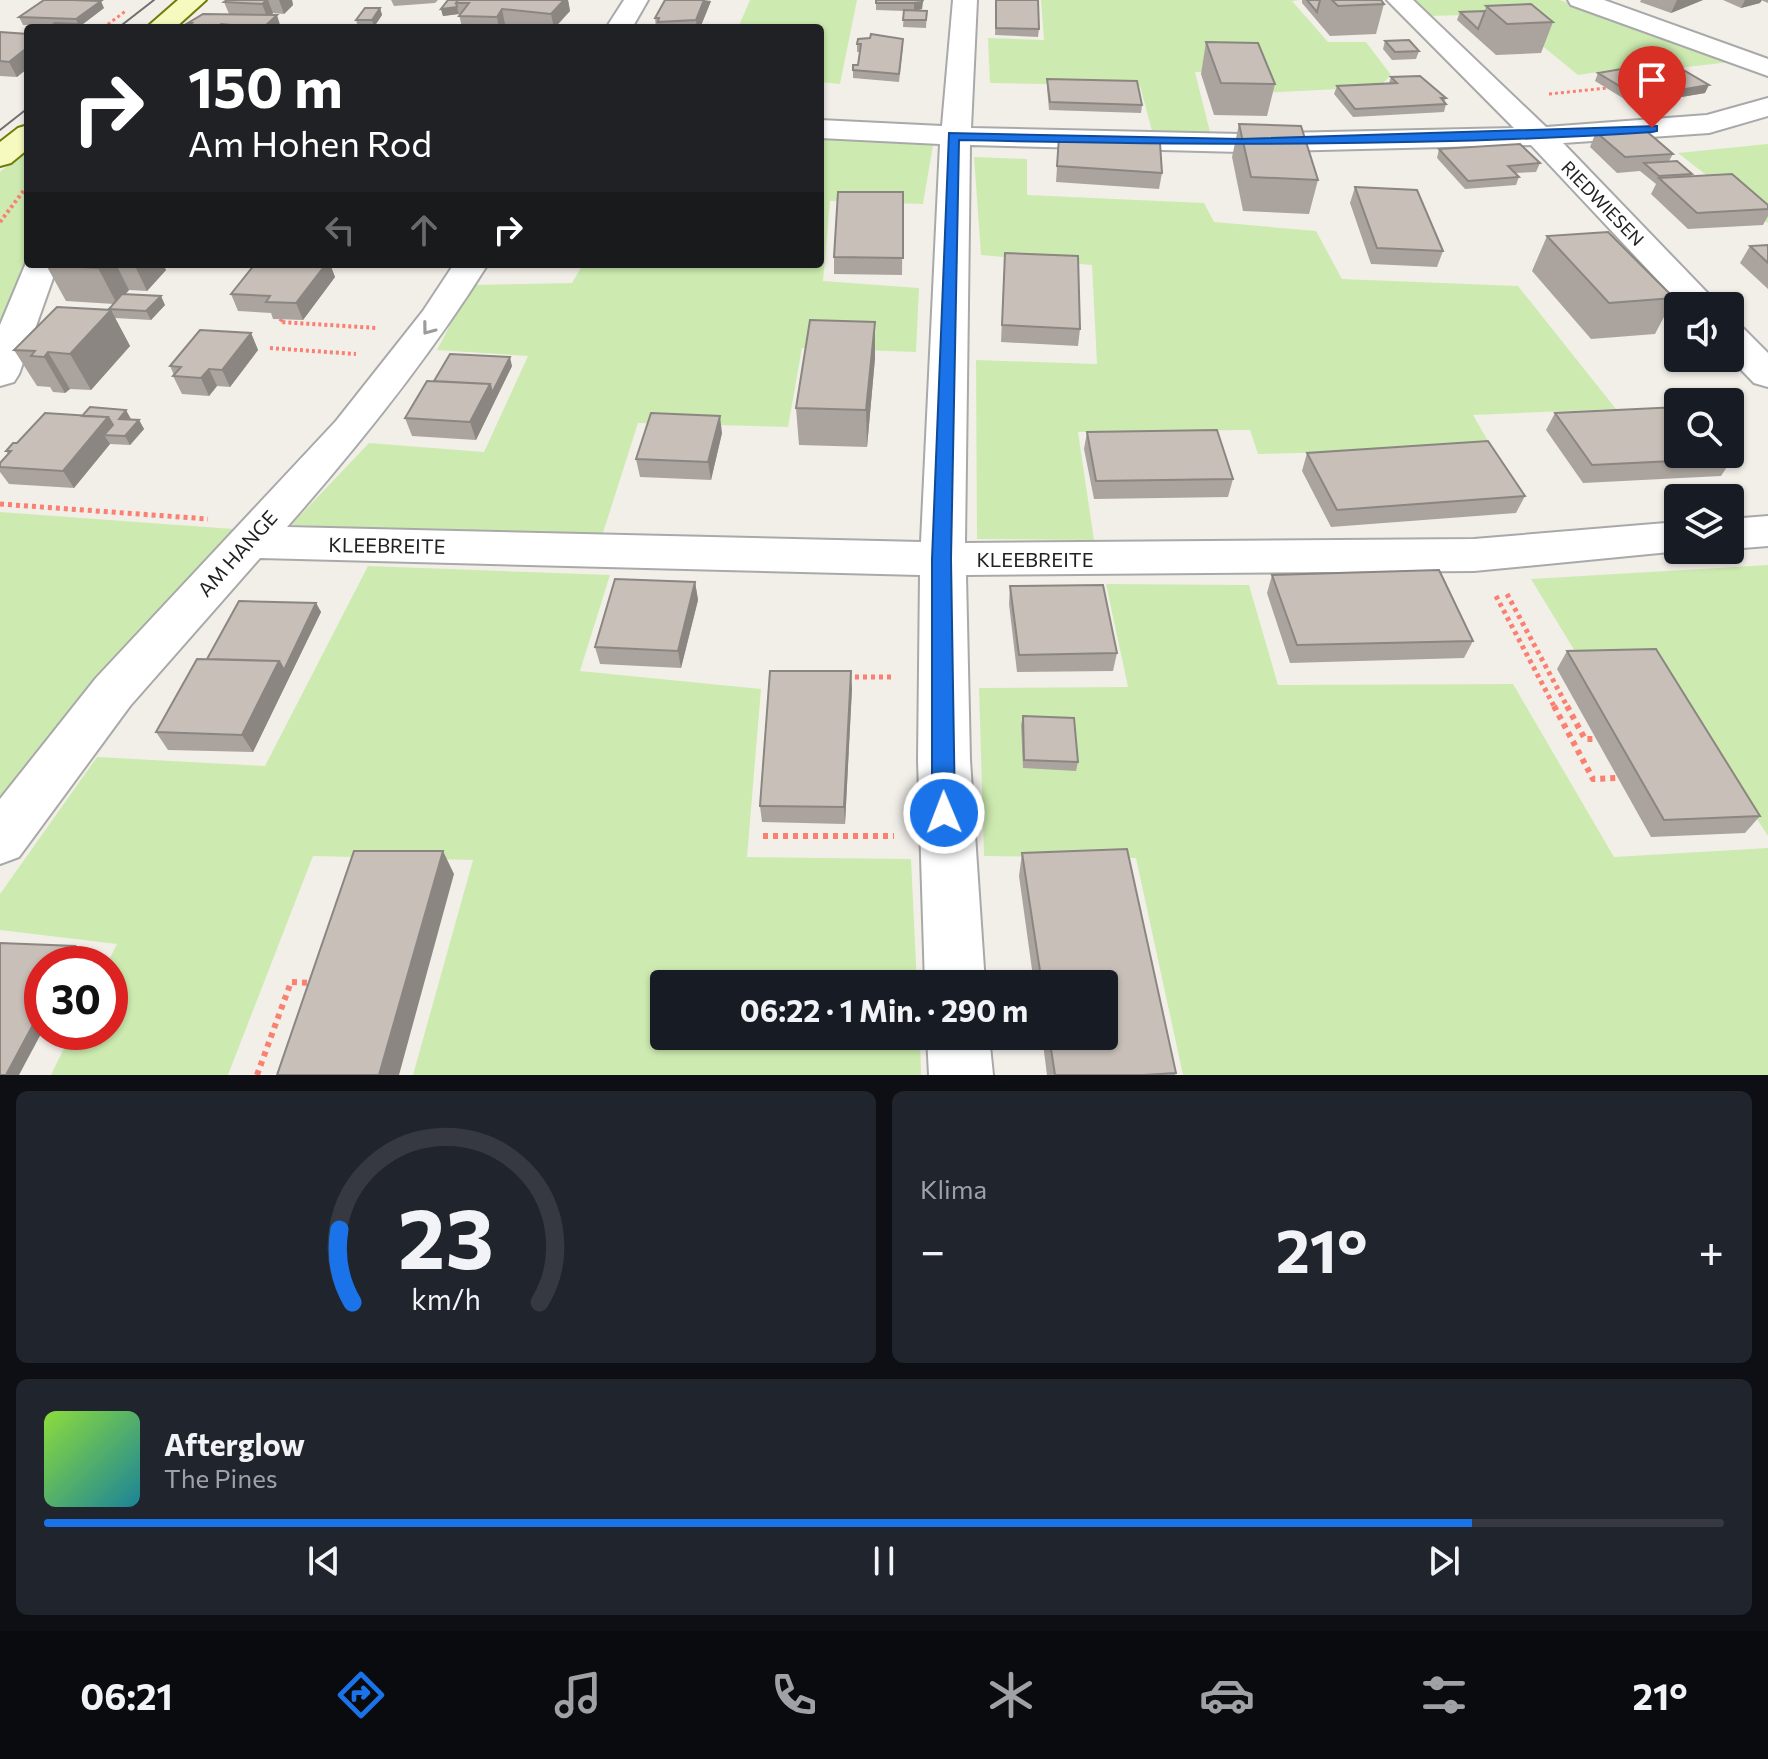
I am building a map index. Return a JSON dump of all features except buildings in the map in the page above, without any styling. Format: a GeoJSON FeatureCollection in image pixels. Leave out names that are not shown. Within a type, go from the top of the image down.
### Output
{"type":"FeatureCollection","features":[{"type":"Feature","properties":{"kind":"street"},"geometry":{"type":"LineString","coordinates":[[164,24],[194,0]]}},
{"type":"Feature","properties":{"kind":"street"},"geometry":{"type":"LineString","coordinates":[[621,24],[636,0]]}},
{"type":"Feature","properties":{"kind":"street"},"geometry":{"type":"LineString","coordinates":[[954,970],[944,836],[942,559],[953,136],[965,0]]}},
{"type":"Feature","properties":{"kind":"street","name":"RIEDWIESEN"},"geometry":{"type":"LineString","coordinates":[[1399,0],[1539,136],[1689,292]]}},
{"type":"Feature","properties":{"kind":"street"},"geometry":{"type":"LineString","coordinates":[[1580,0],[1768,68]]}},
{"type":"Feature","properties":{"kind":"street"},"geometry":{"type":"LineString","coordinates":[[1724,52],[1768,44]]}},
{"type":"Feature","properties":{"kind":"street"},"geometry":{"type":"LineString","coordinates":[[824,129],[953,136],[1241,143],[1539,136],[1709,124],[1768,107]]}},
{"type":"Feature","properties":{"kind":"street"},"geometry":{"type":"LineString","coordinates":[[0,374],[40,268]]}},
{"type":"Feature","properties":{"kind":"street","name":"AM HANGE"},"geometry":{"type":"LineString","coordinates":[[0,840],[113,692],[350,430],[468,268]]}},
{"type":"Feature","properties":{"kind":"street"},"geometry":{"type":"LineString","coordinates":[[1744,350],[1768,375]]}},
{"type":"Feature","properties":{"kind":"street"},"geometry":{"type":"LineString","coordinates":[[1744,533],[1768,531]]}},
{"type":"Feature","properties":{"kind":"street","name":"KLEEBREITE"},"geometry":{"type":"LineString","coordinates":[[256,532],[942,559],[1480,555],[1664,539]]}},
{"type":"Feature","properties":{"kind":"street"},"geometry":{"type":"LineString","coordinates":[[959,1050],[961,1075]]}},
{"type":"Feature","properties":{"kind":"path"},"geometry":{"type":"LineString","coordinates":[[108,24],[128,9]]}},
{"type":"Feature","properties":{"kind":"path"},"geometry":{"type":"LineString","coordinates":[[0,222],[24,190]]}},
{"type":"Feature","properties":{"kind":"path"},"geometry":{"type":"LineString","coordinates":[[282,319],[280,322],[336,325]]}},
{"type":"Feature","properties":{"kind":"path"},"geometry":{"type":"LineString","coordinates":[[270,348],[405,358]]}},
{"type":"Feature","properties":{"kind":"path"},"geometry":{"type":"LineString","coordinates":[[0,504],[256,532]]}},
{"type":"Feature","properties":{"kind":"path"},"geometry":{"type":"LineString","coordinates":[[1480,555],[1585,739],[1595,739]]}},
{"type":"Feature","properties":{"kind":"path"},"geometry":{"type":"LineString","coordinates":[[1480,555],[1593,779],[1617,778]]}},
{"type":"Feature","properties":{"kind":"path"},"geometry":{"type":"LineString","coordinates":[[837,676],[941,677]]}},
{"type":"Feature","properties":{"kind":"path"},"geometry":{"type":"LineString","coordinates":[[763,836],[944,836]]}},
{"type":"Feature","properties":{"kind":"path"},"geometry":{"type":"LineString","coordinates":[[257,1075],[291,982],[318,983]]}},
{"type":"Feature","properties":{"kind":"green space"},"geometry":{"type":"Polygon","coordinates":[[[750,0],[857,0],[840,84],[824,82],[824,24],[740,24],[750,0]]]}},
{"type":"Feature","properties":{"kind":"green space"},"geometry":{"type":"Polygon","coordinates":[[[1041,0],[1299,0],[1292,1],[1328,42],[1366,42],[1391,75],[1379,87],[1262,93],[1253,73],[1195,72],[1210,132],[1152,131],[1140,86],[990,83],[988,38],[1044,40],[1041,0]]]}},
{"type":"Feature","properties":{"kind":"green space"},"geometry":{"type":"Polygon","coordinates":[[[1412,0],[1560,0],[1730,62],[1670,69],[1656,63],[1578,75],[1503,14],[1428,16],[1412,0]]]}},
{"type":"Feature","properties":{"kind":"green space"},"geometry":{"type":"Polygon","coordinates":[[[824,139],[933,145],[923,204],[830,201],[823,281],[919,288],[916,352],[802,348],[788,427],[638,423],[602,536],[291,525],[369,443],[484,452],[528,356],[437,350],[471,285],[572,283],[581,268],[824,268],[824,139]]]}},
{"type":"Feature","properties":{"kind":"green space"},"geometry":{"type":"Polygon","coordinates":[[[1767,144],[1768,223],[1678,153],[1767,144]]]}},
{"type":"Feature","properties":{"kind":"green space"},"geometry":{"type":"Polygon","coordinates":[[[24,151],[24,268],[27,268],[0,349],[0,172],[24,151]]]}},
{"type":"Feature","properties":{"kind":"green space"},"geometry":{"type":"Polygon","coordinates":[[[974,157],[1027,159],[1027,195],[1204,203],[1214,222],[1316,231],[1342,279],[1518,286],[1616,409],[1473,415],[1492,448],[1258,454],[1250,430],[1078,432],[1094,540],[977,539],[976,360],[1097,364],[1092,265],[981,255],[974,157]]]}},
{"type":"Feature","properties":{"kind":"green space"},"geometry":{"type":"Polygon","coordinates":[[[0,512],[247,530],[0,825],[0,512]]]}},
{"type":"Feature","properties":{"kind":"green space"},"geometry":{"type":"Polygon","coordinates":[[[1768,565],[1768,836],[1650,655],[1576,653],[1531,579],[1768,565]]]}},
{"type":"Feature","properties":{"kind":"green space"},"geometry":{"type":"Polygon","coordinates":[[[368,566],[610,575],[580,671],[761,689],[747,857],[911,859],[916,970],[650,970],[650,1050],[920,1050],[921,1075],[413,1075],[473,860],[313,856],[228,1075],[51,1075],[63,1050],[128,1050],[128,946],[0,930],[0,894],[97,757],[265,766],[368,566]]]}},
{"type":"Feature","properties":{"kind":"green space"},"geometry":{"type":"Polygon","coordinates":[[[1106,584],[1249,585],[1278,685],[1513,684],[1614,857],[1768,848],[1768,1075],[1183,1075],[1136,858],[984,856],[979,688],[1128,687],[1106,584]]]}},
{"type":"Feature","properties":{"kind":"tram line"},"geometry":{"type":"LineString","coordinates":[[123,24],[154,0]]}},
{"type":"Feature","properties":{"kind":"tram line"},"geometry":{"type":"LineString","coordinates":[[0,130],[24,111]]}},
{"type":"Feature","properties":{"kind":"route"},"geometry":{"type":"LineString","coordinates":[[944,813],[942,559],[953,136],[1241,143],[1539,136],[1652,128]]}}]}
